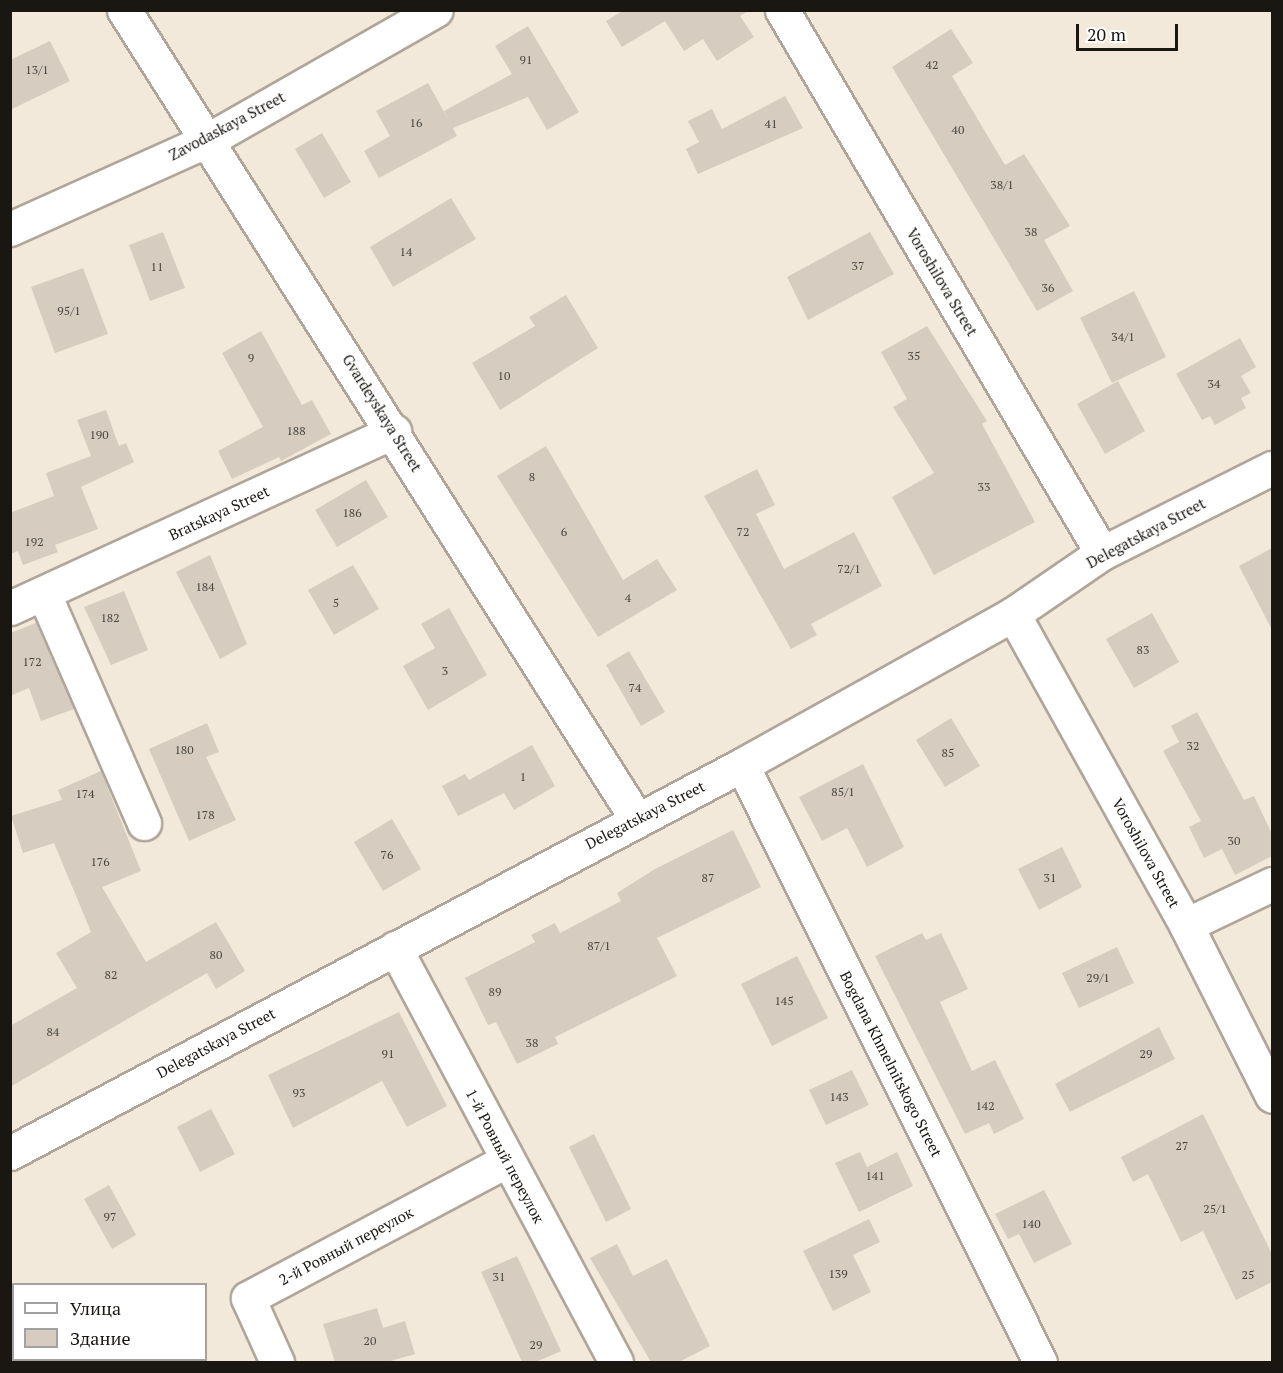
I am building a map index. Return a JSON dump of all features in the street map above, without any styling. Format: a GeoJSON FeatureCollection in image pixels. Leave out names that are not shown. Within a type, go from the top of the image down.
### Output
{"type":"FeatureCollection","features":[{"type":"Feature","properties":{"kind":"street","name":"Gvardeyskaya Street"},"geometry":{"type":"LineString","coordinates":[[124,10],[394,431],[636,818]]}},
{"type":"Feature","properties":{"kind":"street","name":"Zavodaskaya Street"},"geometry":{"type":"LineString","coordinates":[[10,229],[208,140],[436,10]]}},
{"type":"Feature","properties":{"kind":"street","name":"Voroshilova Street"},"geometry":{"type":"LineString","coordinates":[[782,10],[1102,553]]}},
{"type":"Feature","properties":{"kind":"street","name":"Bratskaya Street"},"geometry":{"type":"LineString","coordinates":[[10,608],[394,431]]}},
{"type":"Feature","properties":{"kind":"street","name":"Delegatskaya Street"},"geometry":{"type":"LineString","coordinates":[[10,1153],[636,818],[742,765],[1013,614],[1102,553],[1272,468]]}},
{"type":"Feature","properties":{"kind":"street"},"geometry":{"type":"LineString","coordinates":[[44,594],[144,822]]}},
{"type":"Feature","properties":{"kind":"street","name":"Voroshilova Street"},"geometry":{"type":"LineString","coordinates":[[1013,614],[1186,926],[1272,1096]]}},
{"type":"Feature","properties":{"kind":"street","name":"Bogdana Khmelnitskogo Street"},"geometry":{"type":"LineString","coordinates":[[742,765],[1040,1362]]}},
{"type":"Feature","properties":{"kind":"street"},"geometry":{"type":"LineString","coordinates":[[1186,926],[1272,884]]}},
{"type":"Feature","properties":{"kind":"street","name":"1-й Ровный переулок"},"geometry":{"type":"LineString","coordinates":[[395,948],[616,1362]]}},
{"type":"Feature","properties":{"kind":"street","name":"2-й Ровный переулок"},"geometry":{"type":"LineString","coordinates":[[277,1362],[248,1298],[507,1160]]}},
{"type":"Feature","properties":{"kind":"building"},"geometry":{"type":"Polygon","coordinates":[[[624,10],[750,10],[740,16],[754,37],[717,61],[703,39],[684,51],[665,21],[622,47],[606,21],[624,10]]]}},
{"type":"Feature","properties":{"kind":"building"},"geometry":{"type":"Polygon","coordinates":[[[528,26],[579,112],[547,130],[528,97],[453,128],[457,136],[379,178],[364,151],[390,136],[376,111],[428,83],[452,126],[444,111],[512,74],[495,46],[528,26]]]}},
{"type":"Feature","properties":{"kind":"building"},"geometry":{"type":"Polygon","coordinates":[[[951,29],[973,63],[952,76],[1005,165],[1024,154],[1070,226],[1044,240],[1073,291],[1037,311],[892,67],[951,29]]]}},
{"type":"Feature","properties":{"kind":"building"},"geometry":{"type":"Polygon","coordinates":[[[50,41],[70,81],[10,110],[10,60],[50,41]]]}},
{"type":"Feature","properties":{"kind":"building"},"geometry":{"type":"Polygon","coordinates":[[[785,96],[803,128],[698,174],[686,149],[699,142],[688,121],[712,109],[722,129],[785,96]]]}},
{"type":"Feature","properties":{"kind":"building"},"geometry":{"type":"Polygon","coordinates":[[[322,133],[351,182],[324,198],[295,149],[322,133]]]}},
{"type":"Feature","properties":{"kind":"building"},"geometry":{"type":"Polygon","coordinates":[[[451,198],[476,239],[393,287],[370,247],[451,198]]]}},
{"type":"Feature","properties":{"kind":"building"},"geometry":{"type":"Polygon","coordinates":[[[163,232],[185,288],[150,301],[129,245],[163,232]]]}},
{"type":"Feature","properties":{"kind":"building"},"geometry":{"type":"Polygon","coordinates":[[[870,232],[894,274],[808,320],[787,277],[870,232]]]}},
{"type":"Feature","properties":{"kind":"building"},"geometry":{"type":"Polygon","coordinates":[[[83,268],[108,334],[55,353],[31,287],[83,268]]]}},
{"type":"Feature","properties":{"kind":"building"},"geometry":{"type":"Polygon","coordinates":[[[1134,291],[1166,357],[1112,383],[1080,318],[1134,291]]]}},
{"type":"Feature","properties":{"kind":"building"},"geometry":{"type":"Polygon","coordinates":[[[566,295],[598,348],[500,410],[472,363],[535,326],[529,317],[566,295]]]}},
{"type":"Feature","properties":{"kind":"building"},"geometry":{"type":"Polygon","coordinates":[[[927,326],[987,421],[982,424],[1035,522],[934,575],[892,497],[934,473],[893,407],[907,399],[881,352],[927,326]]]}},
{"type":"Feature","properties":{"kind":"building"},"geometry":{"type":"Polygon","coordinates":[[[261,331],[302,405],[312,400],[331,434],[281,461],[279,457],[232,479],[218,451],[263,427],[222,353],[261,331]]]}},
{"type":"Feature","properties":{"kind":"building"},"geometry":{"type":"Polygon","coordinates":[[[1240,338],[1256,367],[1241,376],[1251,393],[1241,398],[1246,408],[1215,425],[1210,416],[1202,420],[1176,374],[1240,338]]]}},
{"type":"Feature","properties":{"kind":"building"},"geometry":{"type":"Polygon","coordinates":[[[1118,381],[1145,431],[1105,454],[1077,404],[1118,381]]]}},
{"type":"Feature","properties":{"kind":"building"},"geometry":{"type":"Polygon","coordinates":[[[106,410],[119,446],[126,443],[134,462],[81,487],[98,529],[55,545],[58,552],[23,565],[18,551],[10,554],[10,513],[54,496],[46,473],[91,456],[77,420],[106,410]]]}},
{"type":"Feature","properties":{"kind":"building"},"geometry":{"type":"Polygon","coordinates":[[[546,446],[623,580],[657,559],[677,590],[598,637],[497,476],[546,446]]]}},
{"type":"Feature","properties":{"kind":"building"},"geometry":{"type":"Polygon","coordinates":[[[757,469],[775,505],[756,514],[784,569],[854,532],[882,586],[811,624],[817,635],[791,649],[704,496],[757,469]]]}},
{"type":"Feature","properties":{"kind":"building"},"geometry":{"type":"Polygon","coordinates":[[[366,480],[388,517],[337,547],[315,510],[366,480]]]}},
{"type":"Feature","properties":{"kind":"building"},"geometry":{"type":"Polygon","coordinates":[[[1272,548],[1272,630],[1239,566],[1272,548]]]}},
{"type":"Feature","properties":{"kind":"building"},"geometry":{"type":"Polygon","coordinates":[[[210,555],[247,644],[220,659],[176,572],[210,555]]]}},
{"type":"Feature","properties":{"kind":"building"},"geometry":{"type":"Polygon","coordinates":[[[353,565],[379,609],[334,635],[308,590],[353,565]]]}},
{"type":"Feature","properties":{"kind":"building"},"geometry":{"type":"Polygon","coordinates":[[[124,591],[148,650],[111,665],[84,607],[124,591]]]}},
{"type":"Feature","properties":{"kind":"building"},"geometry":{"type":"Polygon","coordinates":[[[449,608],[487,675],[428,710],[403,666],[435,648],[421,624],[449,608]]]}},
{"type":"Feature","properties":{"kind":"building"},"geometry":{"type":"Polygon","coordinates":[[[1152,613],[1179,662],[1134,688],[1106,639],[1152,613]]]}},
{"type":"Feature","properties":{"kind":"building"},"geometry":{"type":"Polygon","coordinates":[[[36,623],[74,709],[41,721],[29,688],[10,696],[10,633],[36,623]]]}},
{"type":"Feature","properties":{"kind":"building"},"geometry":{"type":"Polygon","coordinates":[[[629,651],[665,712],[641,726],[606,665],[629,651]]]}},
{"type":"Feature","properties":{"kind":"building"},"geometry":{"type":"Polygon","coordinates":[[[1197,712],[1244,800],[1254,796],[1272,834],[1272,856],[1235,875],[1222,849],[1204,858],[1189,827],[1201,821],[1163,751],[1179,742],[1171,726],[1197,712]]]}},
{"type":"Feature","properties":{"kind":"building"},"geometry":{"type":"Polygon","coordinates":[[[951,718],[980,766],[945,787],[916,740],[951,718]]]}},
{"type":"Feature","properties":{"kind":"building"},"geometry":{"type":"Polygon","coordinates":[[[207,723],[219,752],[206,757],[236,820],[189,841],[149,749],[207,723]]]}},
{"type":"Feature","properties":{"kind":"building"},"geometry":{"type":"Polygon","coordinates":[[[532,745],[555,786],[514,810],[504,793],[458,816],[442,786],[465,774],[469,780],[532,745]]]}},
{"type":"Feature","properties":{"kind":"building"},"geometry":{"type":"Polygon","coordinates":[[[863,764],[904,847],[867,867],[847,828],[822,841],[799,797],[863,764]]]}},
{"type":"Feature","properties":{"kind":"building"},"geometry":{"type":"Polygon","coordinates":[[[101,771],[141,871],[102,887],[146,962],[216,922],[245,971],[216,989],[207,973],[10,1087],[10,1026],[77,988],[56,953],[91,932],[54,843],[23,853],[11,816],[62,800],[58,790],[101,771]]]}},
{"type":"Feature","properties":{"kind":"building"},"geometry":{"type":"Polygon","coordinates":[[[392,819],[421,869],[383,891],[354,842],[392,819]]]}},
{"type":"Feature","properties":{"kind":"building"},"geometry":{"type":"Polygon","coordinates":[[[733,830],[761,887],[657,938],[677,976],[555,1037],[558,1044],[517,1064],[496,1022],[488,1025],[465,978],[535,942],[531,935],[555,923],[560,933],[621,901],[617,893],[655,869],[733,830]]]}},
{"type":"Feature","properties":{"kind":"building"},"geometry":{"type":"Polygon","coordinates":[[[1062,847],[1082,887],[1039,910],[1018,869],[1062,847]]]}},
{"type":"Feature","properties":{"kind":"building"},"geometry":{"type":"Polygon","coordinates":[[[922,933],[926,940],[941,933],[968,989],[940,1002],[972,1071],[995,1060],[1024,1119],[994,1134],[989,1123],[965,1134],[875,956],[922,933]]]}},
{"type":"Feature","properties":{"kind":"building"},"geometry":{"type":"Polygon","coordinates":[[[1117,947],[1134,983],[1079,1008],[1062,973],[1117,947]]]}},
{"type":"Feature","properties":{"kind":"building"},"geometry":{"type":"Polygon","coordinates":[[[797,956],[828,1018],[772,1046],[741,984],[797,956]]]}},
{"type":"Feature","properties":{"kind":"building"},"geometry":{"type":"Polygon","coordinates":[[[399,1012],[447,1106],[407,1127],[382,1081],[293,1128],[268,1075],[399,1012]]]}},
{"type":"Feature","properties":{"kind":"building"},"geometry":{"type":"Polygon","coordinates":[[[1159,1027],[1175,1059],[1070,1112],[1055,1084],[1159,1027]]]}},
{"type":"Feature","properties":{"kind":"building"},"geometry":{"type":"Polygon","coordinates":[[[852,1070],[869,1105],[826,1125],[809,1090],[852,1070]]]}},
{"type":"Feature","properties":{"kind":"building"},"geometry":{"type":"Polygon","coordinates":[[[211,1109],[235,1154],[200,1172],[177,1127],[211,1109]]]}},
{"type":"Feature","properties":{"kind":"building"},"geometry":{"type":"Polygon","coordinates":[[[1203,1114],[1272,1254],[1272,1282],[1236,1300],[1203,1231],[1181,1242],[1148,1174],[1133,1182],[1121,1157],[1203,1114]]]}},
{"type":"Feature","properties":{"kind":"building"},"geometry":{"type":"Polygon","coordinates":[[[594,1134],[631,1209],[606,1222],[569,1147],[594,1134]]]}},
{"type":"Feature","properties":{"kind":"building"},"geometry":{"type":"Polygon","coordinates":[[[860,1152],[867,1167],[897,1152],[913,1186],[859,1212],[835,1163],[860,1152]]]}},
{"type":"Feature","properties":{"kind":"building"},"geometry":{"type":"Polygon","coordinates":[[[109,1185],[136,1235],[112,1249],[84,1199],[109,1185]]]}},
{"type":"Feature","properties":{"kind":"building"},"geometry":{"type":"Polygon","coordinates":[[[1044,1190],[1072,1244],[1034,1263],[1019,1234],[1008,1239],[995,1214],[1044,1190]]]}},
{"type":"Feature","properties":{"kind":"building"},"geometry":{"type":"Polygon","coordinates":[[[869,1219],[880,1242],[853,1255],[871,1292],[833,1311],[803,1251],[869,1219]]]}},
{"type":"Feature","properties":{"kind":"building"},"geometry":{"type":"Polygon","coordinates":[[[617,1244],[633,1276],[667,1259],[710,1346],[679,1362],[651,1362],[590,1258],[617,1244]]]}},
{"type":"Feature","properties":{"kind":"building"},"geometry":{"type":"Polygon","coordinates":[[[517,1256],[561,1351],[536,1362],[522,1362],[481,1272],[517,1256]]]}},
{"type":"Feature","properties":{"kind":"building"},"geometry":{"type":"Polygon","coordinates":[[[377,1308],[383,1328],[405,1321],[415,1354],[387,1362],[335,1362],[323,1324],[377,1308]]]}}]}
